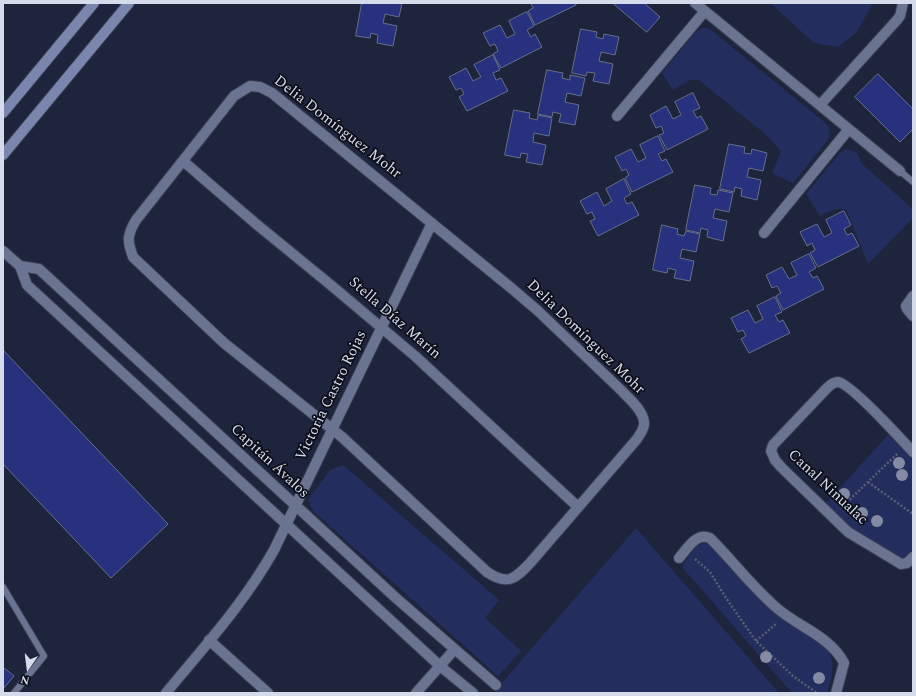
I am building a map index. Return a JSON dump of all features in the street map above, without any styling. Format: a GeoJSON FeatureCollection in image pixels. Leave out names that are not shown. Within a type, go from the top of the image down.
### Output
{"type":"FeatureCollection","features":[{"type":"Feature","properties":{"kind":"main road"},"geometry":{"type":"LineString","coordinates":[[3,113],[94,3]]}},
{"type":"Feature","properties":{"kind":"main road"},"geometry":{"type":"LineString","coordinates":[[3,155],[129,3]]}},
{"type":"Feature","properties":{"kind":"street"},"geometry":{"type":"LineString","coordinates":[[695,3],[900,171]]}},
{"type":"Feature","properties":{"kind":"street"},"geometry":{"type":"LineString","coordinates":[[820,105],[898,20],[903,3]]}},
{"type":"Feature","properties":{"kind":"street"},"geometry":{"type":"LineString","coordinates":[[617,116],[705,11]]}},
{"type":"Feature","properties":{"kind":"street","name":"Delia Domínguez Mohr"},"geometry":{"type":"LineString","coordinates":[[250,86],[260,87],[272,94],[432,223],[536,310],[622,391],[641,414],[644,422],[642,431],[637,439],[520,574],[512,580],[496,578],[487,572],[332,429],[224,342],[134,257],[128,239],[130,230],[136,220],[234,96],[250,86]]}},
{"type":"Feature","properties":{"kind":"street"},"geometry":{"type":"LineString","coordinates":[[764,233],[849,129]]}},
{"type":"Feature","properties":{"kind":"street","name":"Stella Díaz Marín"},"geometry":{"type":"LineString","coordinates":[[183,161],[255,224],[382,328],[421,362],[578,507]]}},
{"type":"Feature","properties":{"kind":"street","name":"Victoria Castro Rojas"},"geometry":{"type":"LineString","coordinates":[[166,693],[261,573],[296,507],[332,429],[432,223]]}},
{"type":"Feature","properties":{"kind":"street"},"geometry":{"type":"LineString","coordinates":[[3,251],[20,266],[27,285],[440,666],[473,693]]}},
{"type":"Feature","properties":{"kind":"street","name":"Capitán Ávalos"},"geometry":{"type":"LineString","coordinates":[[20,266],[39,269],[296,507],[454,650],[496,685]]}},
{"type":"Feature","properties":{"kind":"street"},"geometry":{"type":"LineString","coordinates":[[913,296],[906,306],[907,310],[913,316]]}},
{"type":"Feature","properties":{"kind":"street","name":"Canal Ninualac"},"geometry":{"type":"LineString","coordinates":[[910,449],[878,416],[843,384],[837,382],[827,388],[773,445],[771,451],[775,460],[848,532],[898,563],[904,565],[910,561],[913,556]]}},
{"type":"Feature","properties":{"kind":"street"},"geometry":{"type":"LineString","coordinates":[[683,554],[698,538],[704,536],[708,537],[764,595],[787,616],[818,636],[833,648],[842,658],[844,663],[836,693]]}},
{"type":"Feature","properties":{"kind":"street"},"geometry":{"type":"LineString","coordinates":[[209,640],[268,693]]}},
{"type":"Feature","properties":{"kind":"street"},"geometry":{"type":"LineString","coordinates":[[416,693],[454,650]]}},
{"type":"Feature","properties":{"kind":"lane"},"geometry":{"type":"LineString","coordinates":[[900,171],[913,182]]}},
{"type":"Feature","properties":{"kind":"lane"},"geometry":{"type":"LineString","coordinates":[[3,586],[44,656],[14,693]]}},
{"type":"Feature","properties":{"kind":"path"},"geometry":{"type":"LineString","coordinates":[[832,517],[868,482],[910,449]]}},
{"type":"Feature","properties":{"kind":"path"},"geometry":{"type":"LineString","coordinates":[[868,482],[913,514]]}},
{"type":"Feature","properties":{"kind":"path"},"geometry":{"type":"LineString","coordinates":[[683,554],[710,572],[756,641],[796,678],[817,693]]}},
{"type":"Feature","properties":{"kind":"path"},"geometry":{"type":"LineString","coordinates":[[756,641],[787,616]]}},
{"type":"Feature","properties":{"kind":"shaded area"},"geometry":{"type":"Polygon","coordinates":[[[770,3],[873,3],[856,33],[838,47],[814,43],[770,3]]]}},
{"type":"Feature","properties":{"kind":"shaded area"},"geometry":{"type":"Polygon","coordinates":[[[701,28],[711,30],[828,125],[830,133],[828,140],[793,183],[772,173],[781,151],[765,134],[699,80],[690,80],[673,90],[662,73],[695,33],[701,28]]]}},
{"type":"Feature","properties":{"kind":"shaded area"},"geometry":{"type":"Polygon","coordinates":[[[846,149],[857,153],[862,164],[913,209],[913,218],[868,264],[847,211],[844,209],[837,209],[820,216],[806,194],[840,153],[846,149]]]}},
{"type":"Feature","properties":{"kind":"shaded area"},"geometry":{"type":"Polygon","coordinates":[[[889,434],[913,461],[913,547],[907,556],[900,559],[874,545],[845,524],[826,503],[889,434]]]}},
{"type":"Feature","properties":{"kind":"shaded area"},"geometry":{"type":"Polygon","coordinates":[[[343,465],[499,600],[485,618],[521,651],[498,676],[313,511],[308,500],[330,470],[343,465]]]}},
{"type":"Feature","properties":{"kind":"shaded area"},"geometry":{"type":"Polygon","coordinates":[[[636,528],[779,693],[493,693],[636,528]]]}},
{"type":"Feature","properties":{"kind":"shaded area"},"geometry":{"type":"Polygon","coordinates":[[[700,544],[708,544],[795,626],[828,650],[833,666],[832,677],[827,693],[792,693],[682,567],[694,549],[700,544]]]}},
{"type":"Feature","properties":{"kind":"building"},"geometry":{"type":"Polygon","coordinates":[[[362,3],[402,3],[399,17],[385,14],[383,23],[397,26],[393,46],[377,43],[378,35],[371,33],[370,38],[356,36],[362,3]]]}},
{"type":"Feature","properties":{"kind":"building"},"geometry":{"type":"Polygon","coordinates":[[[531,3],[576,3],[576,5],[535,25],[528,11],[533,8],[531,3]]]}},
{"type":"Feature","properties":{"kind":"building"},"geometry":{"type":"Polygon","coordinates":[[[613,3],[644,3],[660,17],[647,32],[613,3]]]}},
{"type":"Feature","properties":{"kind":"building"},"geometry":{"type":"Polygon","coordinates":[[[527,12],[534,26],[527,30],[531,37],[535,34],[542,47],[501,68],[493,54],[498,51],[495,44],[490,46],[483,33],[500,25],[507,38],[515,34],[509,21],[527,12]]]}},
{"type":"Feature","properties":{"kind":"building"},"geometry":{"type":"Polygon","coordinates":[[[581,29],[597,32],[596,37],[603,39],[604,34],[619,37],[615,55],[601,52],[599,61],[613,64],[609,84],[593,81],[595,73],[587,72],[586,76],[572,73],[581,29]]]}},
{"type":"Feature","properties":{"kind":"building"},"geometry":{"type":"Polygon","coordinates":[[[493,55],[500,70],[493,73],[496,80],[501,78],[508,91],[467,111],[459,97],[464,94],[461,88],[456,90],[449,77],[466,68],[473,81],[481,77],[474,65],[493,55]]]}},
{"type":"Feature","properties":{"kind":"building"},"geometry":{"type":"Polygon","coordinates":[[[547,70],[563,73],[562,78],[570,80],[570,75],[585,78],[581,96],[567,93],[565,102],[579,105],[575,125],[559,122],[561,114],[553,112],[552,117],[538,114],[547,70]]]}},
{"type":"Feature","properties":{"kind":"building"},"geometry":{"type":"Polygon","coordinates":[[[878,74],[913,109],[913,129],[900,142],[855,97],[878,74]]]}},
{"type":"Feature","properties":{"kind":"building"},"geometry":{"type":"Polygon","coordinates":[[[693,93],[700,108],[693,111],[697,118],[701,116],[708,129],[667,150],[659,135],[664,133],[661,126],[656,128],[650,115],[666,106],[673,119],[681,115],[675,102],[693,93]]]}},
{"type":"Feature","properties":{"kind":"building"},"geometry":{"type":"Polygon","coordinates":[[[514,110],[530,113],[529,118],[537,120],[538,115],[552,118],[549,136],[534,133],[533,142],[546,145],[542,165],[526,162],[528,154],[521,153],[520,158],[505,155],[514,110]]]}},
{"type":"Feature","properties":{"kind":"building"},"geometry":{"type":"Polygon","coordinates":[[[658,136],[665,151],[658,154],[662,161],[666,159],[673,172],[632,192],[625,178],[629,175],[626,169],[622,171],[615,157],[631,149],[638,162],[646,158],[640,145],[658,136]]]}},
{"type":"Feature","properties":{"kind":"building"},"geometry":{"type":"Polygon","coordinates":[[[729,144],[745,147],[744,153],[751,154],[752,149],[767,153],[763,171],[749,168],[747,177],[761,180],[757,200],[741,196],[742,189],[735,187],[734,192],[720,189],[729,144]]]}},
{"type":"Feature","properties":{"kind":"building"},"geometry":{"type":"Polygon","coordinates":[[[624,179],[631,194],[624,198],[627,204],[632,202],[639,215],[598,236],[590,221],[595,219],[592,212],[587,214],[580,201],[597,192],[604,206],[612,201],[606,189],[624,179]]]}},
{"type":"Feature","properties":{"kind":"building"},"geometry":{"type":"Polygon","coordinates":[[[695,185],[711,188],[710,194],[717,195],[718,190],[733,193],[729,212],[715,209],[713,218],[727,221],[723,241],[707,237],[708,230],[701,228],[700,233],[686,230],[695,185]]]}},
{"type":"Feature","properties":{"kind":"building"},"geometry":{"type":"Polygon","coordinates":[[[844,211],[851,225],[844,229],[847,235],[852,233],[859,246],[818,267],[810,253],[815,250],[812,243],[807,246],[800,232],[817,224],[824,237],[832,233],[826,220],[844,211]]]}},
{"type":"Feature","properties":{"kind":"building"},"geometry":{"type":"Polygon","coordinates":[[[662,225],[678,229],[677,234],[684,236],[686,231],[700,234],[696,252],[682,249],[680,258],[694,261],[690,281],[674,278],[676,270],[668,268],[667,273],[653,270],[662,225]]]}},
{"type":"Feature","properties":{"kind":"building"},"geometry":{"type":"Polygon","coordinates":[[[809,254],[816,268],[809,272],[813,278],[817,276],[824,289],[783,310],[776,296],[781,293],[777,286],[772,288],[766,275],[782,267],[789,279],[797,275],[791,263],[809,254]]]}},
{"type":"Feature","properties":{"kind":"building"},"geometry":{"type":"Polygon","coordinates":[[[775,297],[782,312],[775,315],[779,322],[783,320],[790,333],[749,353],[741,339],[746,336],[743,330],[738,332],[731,318],[748,310],[755,323],[763,319],[757,306],[775,297]]]}},
{"type":"Feature","properties":{"kind":"building"},"geometry":{"type":"Polygon","coordinates":[[[3,350],[168,524],[111,578],[3,464],[3,350]]]}},
{"type":"Feature","properties":{"kind":"building"},"geometry":{"type":"Polygon","coordinates":[[[3,667],[14,676],[3,689],[3,667]]]}}]}
